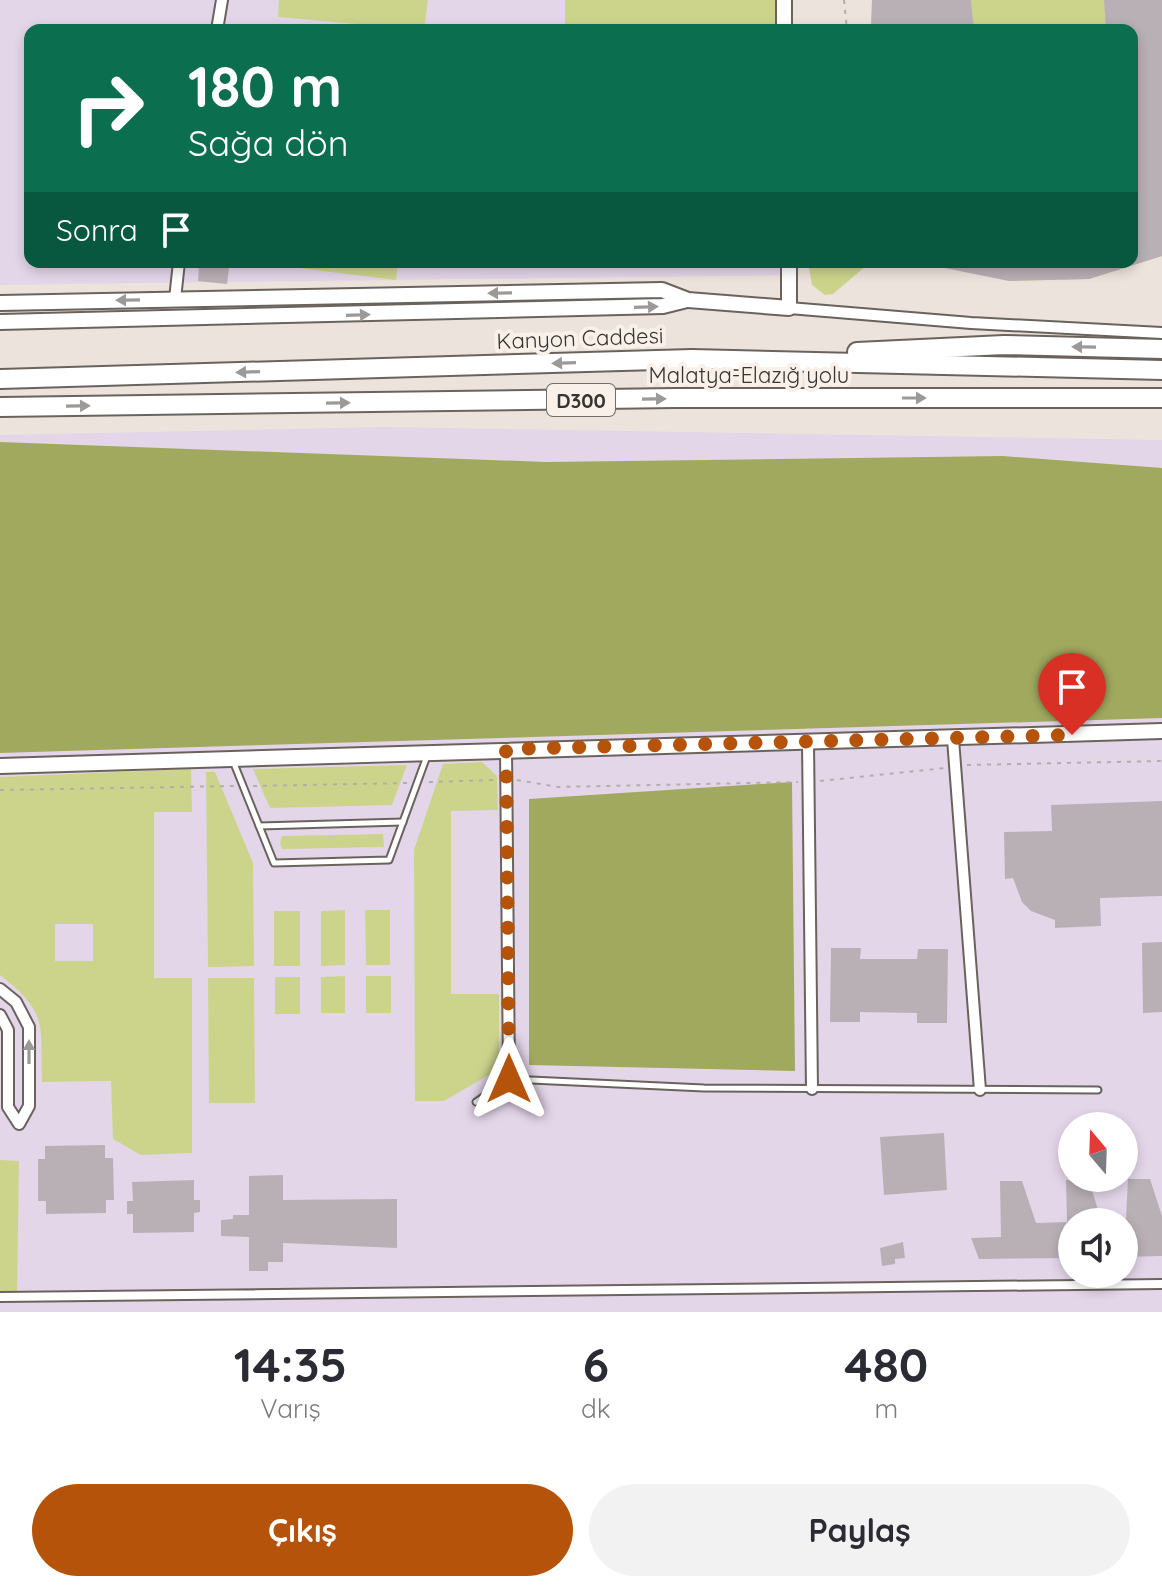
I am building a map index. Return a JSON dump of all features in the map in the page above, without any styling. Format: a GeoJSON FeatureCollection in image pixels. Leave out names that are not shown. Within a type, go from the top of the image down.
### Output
{"type":"FeatureCollection","features":[{"type":"Feature","properties":{"kind":"highway"},"geometry":{"type":"LineString","coordinates":[[698,359],[1004,345],[1162,349]]}},
{"type":"Feature","properties":{"kind":"highway","name":"Kanyon Caddesi"},"geometry":{"type":"LineString","coordinates":[[0,379],[698,359],[1162,370]]}},
{"type":"Feature","properties":{"kind":"highway","name":"Malatya-Elazığ yolu"},"geometry":{"type":"LineString","coordinates":[[0,407],[675,398],[1162,398]]}},
{"type":"Feature","properties":{"kind":"highway"},"geometry":{"type":"LineString","coordinates":[[1092,398],[1162,410]]}},
{"type":"Feature","properties":{"kind":"street"},"geometry":{"type":"LineString","coordinates":[[218,24],[222,0]]}},
{"type":"Feature","properties":{"kind":"street"},"geometry":{"type":"LineString","coordinates":[[784,0],[784,24]]}},
{"type":"Feature","properties":{"kind":"street"},"geometry":{"type":"LineString","coordinates":[[175,299],[178,268]]}},
{"type":"Feature","properties":{"kind":"street"},"geometry":{"type":"LineString","coordinates":[[789,268],[789,308]]}},
{"type":"Feature","properties":{"kind":"street"},"geometry":{"type":"LineString","coordinates":[[0,303],[662,290],[688,300],[971,323],[1162,333]]}},
{"type":"Feature","properties":{"kind":"street"},"geometry":{"type":"LineString","coordinates":[[0,322],[632,307],[663,306],[688,300]]}},
{"type":"Feature","properties":{"kind":"street"},"geometry":{"type":"LineString","coordinates":[[0,766],[1162,731]]}},
{"type":"Feature","properties":{"kind":"street"},"geometry":{"type":"LineString","coordinates":[[953,739],[980,1090]]}},
{"type":"Feature","properties":{"kind":"street"},"geometry":{"type":"LineString","coordinates":[[808,743],[812,1089]]}},
{"type":"Feature","properties":{"kind":"street"},"geometry":{"type":"LineString","coordinates":[[506,749],[509,1079]]}},
{"type":"Feature","properties":{"kind":"street"},"geometry":{"type":"LineString","coordinates":[[0,989],[16,1002],[29,1027],[29,1106],[19,1124],[8,1107],[8,1030],[0,1015]]}},
{"type":"Feature","properties":{"kind":"street"},"geometry":{"type":"LineString","coordinates":[[0,1297],[1162,1284]]}},
{"type":"Feature","properties":{"kind":"lane"},"geometry":{"type":"LineString","coordinates":[[231,757],[274,863],[389,860],[429,751]]}},
{"type":"Feature","properties":{"kind":"lane"},"geometry":{"type":"LineString","coordinates":[[259,826],[403,822]]}},
{"type":"Feature","properties":{"kind":"lane"},"geometry":{"type":"LineString","coordinates":[[476,1102],[509,1079],[704,1088],[1098,1090]]}},
{"type":"Feature","properties":{"kind":"path"},"geometry":{"type":"LineString","coordinates":[[844,0],[846,24]]}},
{"type":"Feature","properties":{"kind":"path"},"geometry":{"type":"LineString","coordinates":[[0,790],[507,780],[558,787],[809,781],[955,767],[1162,761]]}},
{"type":"Feature","properties":{"kind":"shaded area"},"geometry":{"type":"Polygon","coordinates":[[[0,0],[782,0],[784,24],[24,24],[24,268],[798,268],[799,275],[0,285],[0,0]]]}},
{"type":"Feature","properties":{"kind":"shaded area"},"geometry":{"type":"Polygon","coordinates":[[[383,427],[1162,440],[1162,1312],[0,1312],[0,435],[383,427]]]}},
{"type":"Feature","properties":{"kind":"green space"},"geometry":{"type":"Polygon","coordinates":[[[279,0],[428,0],[425,24],[357,24],[278,17],[279,0]]]}},
{"type":"Feature","properties":{"kind":"green space"},"geometry":{"type":"Polygon","coordinates":[[[565,0],[780,0],[780,24],[565,24],[565,0]]]}},
{"type":"Feature","properties":{"kind":"green space"},"geometry":{"type":"Polygon","coordinates":[[[872,0],[1162,0],[1162,256],[1138,264],[1138,24],[871,24],[872,0]]]}},
{"type":"Feature","properties":{"kind":"green space"},"geometry":{"type":"Polygon","coordinates":[[[299,268],[397,268],[396,280],[299,268]]]}},
{"type":"Feature","properties":{"kind":"green space"},"geometry":{"type":"Polygon","coordinates":[[[809,268],[863,268],[833,294],[825,295],[812,285],[809,268]]]}},
{"type":"Feature","properties":{"kind":"green space"},"geometry":{"type":"Polygon","coordinates":[[[1093,268],[1124,268],[1089,279],[1009,281],[1093,268]]]}},
{"type":"Feature","properties":{"kind":"green space"},"geometry":{"type":"Polygon","coordinates":[[[0,442],[546,462],[1003,456],[1162,468],[1162,718],[0,753],[0,442]]]}},
{"type":"Feature","properties":{"kind":"green space"},"geometry":{"type":"Polygon","coordinates":[[[482,762],[497,776],[498,810],[451,811],[451,994],[499,994],[499,1069],[444,1101],[415,1101],[414,850],[443,764],[482,762]]]}},
{"type":"Feature","properties":{"kind":"green space"},"geometry":{"type":"Polygon","coordinates":[[[407,765],[392,805],[270,808],[253,769],[407,765]]]}},
{"type":"Feature","properties":{"kind":"green space"},"geometry":{"type":"Polygon","coordinates":[[[191,769],[192,812],[154,812],[154,978],[192,978],[192,1153],[141,1155],[113,1139],[111,1081],[42,1082],[39,1021],[27,1000],[0,975],[0,777],[191,769]],[[55,924],[55,961],[93,961],[93,924],[55,924]]]}},
{"type":"Feature","properties":{"kind":"green space"},"geometry":{"type":"Polygon","coordinates":[[[206,772],[215,772],[253,863],[254,966],[208,967],[206,772]]]}},
{"type":"Feature","properties":{"kind":"green space"},"geometry":{"type":"Polygon","coordinates":[[[792,782],[795,1071],[529,1065],[529,799],[792,782]]]}},
{"type":"Feature","properties":{"kind":"green space"},"geometry":{"type":"Polygon","coordinates":[[[383,834],[384,847],[282,849],[280,843],[282,836],[383,834]]]}},
{"type":"Feature","properties":{"kind":"green space"},"geometry":{"type":"Polygon","coordinates":[[[345,910],[345,965],[321,966],[321,911],[345,910]]]}},
{"type":"Feature","properties":{"kind":"green space"},"geometry":{"type":"Polygon","coordinates":[[[365,910],[390,910],[390,965],[366,965],[365,910]]]}},
{"type":"Feature","properties":{"kind":"green space"},"geometry":{"type":"Polygon","coordinates":[[[274,911],[300,911],[300,966],[274,966],[274,911]]]}},
{"type":"Feature","properties":{"kind":"green space"},"geometry":{"type":"Polygon","coordinates":[[[345,976],[345,1013],[321,1013],[321,977],[345,976]]]}},
{"type":"Feature","properties":{"kind":"green space"},"geometry":{"type":"Polygon","coordinates":[[[366,976],[391,976],[391,1013],[366,1013],[366,976]]]}},
{"type":"Feature","properties":{"kind":"green space"},"geometry":{"type":"Polygon","coordinates":[[[275,977],[300,977],[300,1014],[275,1014],[275,977]]]}},
{"type":"Feature","properties":{"kind":"green space"},"geometry":{"type":"Polygon","coordinates":[[[208,978],[254,978],[255,1103],[209,1103],[208,978]]]}},
{"type":"Feature","properties":{"kind":"green space"},"geometry":{"type":"Polygon","coordinates":[[[0,1160],[19,1161],[17,1298],[0,1296],[0,1160]]]}},
{"type":"Feature","properties":{"kind":"building"},"geometry":{"type":"Polygon","coordinates":[[[872,0],[971,0],[973,24],[871,24],[872,0]]]}},
{"type":"Feature","properties":{"kind":"building"},"geometry":{"type":"Polygon","coordinates":[[[1104,0],[1162,0],[1162,256],[1138,264],[1138,24],[1106,24],[1104,0]]]}},
{"type":"Feature","properties":{"kind":"building"},"geometry":{"type":"Polygon","coordinates":[[[199,268],[229,268],[227,284],[198,281],[199,268]]]}},
{"type":"Feature","properties":{"kind":"building"},"geometry":{"type":"Polygon","coordinates":[[[945,268],[1124,268],[1089,279],[1009,281],[945,268]]]}},
{"type":"Feature","properties":{"kind":"building"},"geometry":{"type":"Polygon","coordinates":[[[1162,801],[1162,896],[1100,898],[1101,926],[1055,928],[1055,920],[1031,911],[1022,902],[1013,878],[1005,879],[1004,832],[1052,831],[1051,805],[1162,801]]]}},
{"type":"Feature","properties":{"kind":"building"},"geometry":{"type":"Polygon","coordinates":[[[1162,942],[1162,1012],[1143,1013],[1142,943],[1162,942]]]}},
{"type":"Feature","properties":{"kind":"building"},"geometry":{"type":"Polygon","coordinates":[[[831,948],[861,948],[860,959],[917,959],[918,949],[948,949],[947,1023],[917,1023],[917,1013],[860,1012],[860,1022],[830,1022],[831,948]]]}},
{"type":"Feature","properties":{"kind":"building"},"geometry":{"type":"Polygon","coordinates":[[[944,1133],[947,1190],[884,1195],[880,1137],[944,1133]]]}},
{"type":"Feature","properties":{"kind":"building"},"geometry":{"type":"Polygon","coordinates":[[[105,1145],[105,1158],[113,1158],[114,1200],[106,1200],[106,1213],[46,1214],[46,1201],[38,1201],[38,1159],[45,1159],[45,1146],[105,1145]]]}},
{"type":"Feature","properties":{"kind":"building"},"geometry":{"type":"Polygon","coordinates":[[[283,1175],[283,1200],[397,1199],[397,1248],[283,1243],[283,1262],[268,1262],[268,1271],[249,1271],[249,1237],[221,1236],[221,1220],[233,1219],[233,1215],[249,1215],[249,1176],[283,1175]]]}},
{"type":"Feature","properties":{"kind":"building"},"geometry":{"type":"Polygon","coordinates":[[[1138,1179],[1150,1179],[1162,1216],[1162,1256],[1138,1257],[1138,1208],[1127,1208],[1127,1192],[1138,1192],[1138,1179]]]}},
{"type":"Feature","properties":{"kind":"building"},"geometry":{"type":"Polygon","coordinates":[[[194,1180],[194,1200],[200,1200],[200,1212],[194,1213],[194,1232],[133,1233],[133,1214],[127,1214],[127,1201],[133,1201],[132,1182],[194,1180]]]}},
{"type":"Feature","properties":{"kind":"building"},"geometry":{"type":"Polygon","coordinates":[[[1000,1181],[1022,1181],[1036,1223],[1058,1222],[1058,1258],[979,1259],[971,1238],[1001,1237],[1000,1181]]]}},
{"type":"Feature","properties":{"kind":"building"},"geometry":{"type":"Polygon","coordinates":[[[1066,1192],[1092,1192],[1098,1208],[1067,1208],[1066,1192]]]}},
{"type":"Feature","properties":{"kind":"building"},"geometry":{"type":"Polygon","coordinates":[[[903,1242],[905,1258],[882,1266],[880,1248],[903,1242]]]}},
{"type":"Feature","properties":{"kind":"route"},"geometry":{"type":"LineString","coordinates":[[509,1079],[506,749],[1072,735]]}}]}
